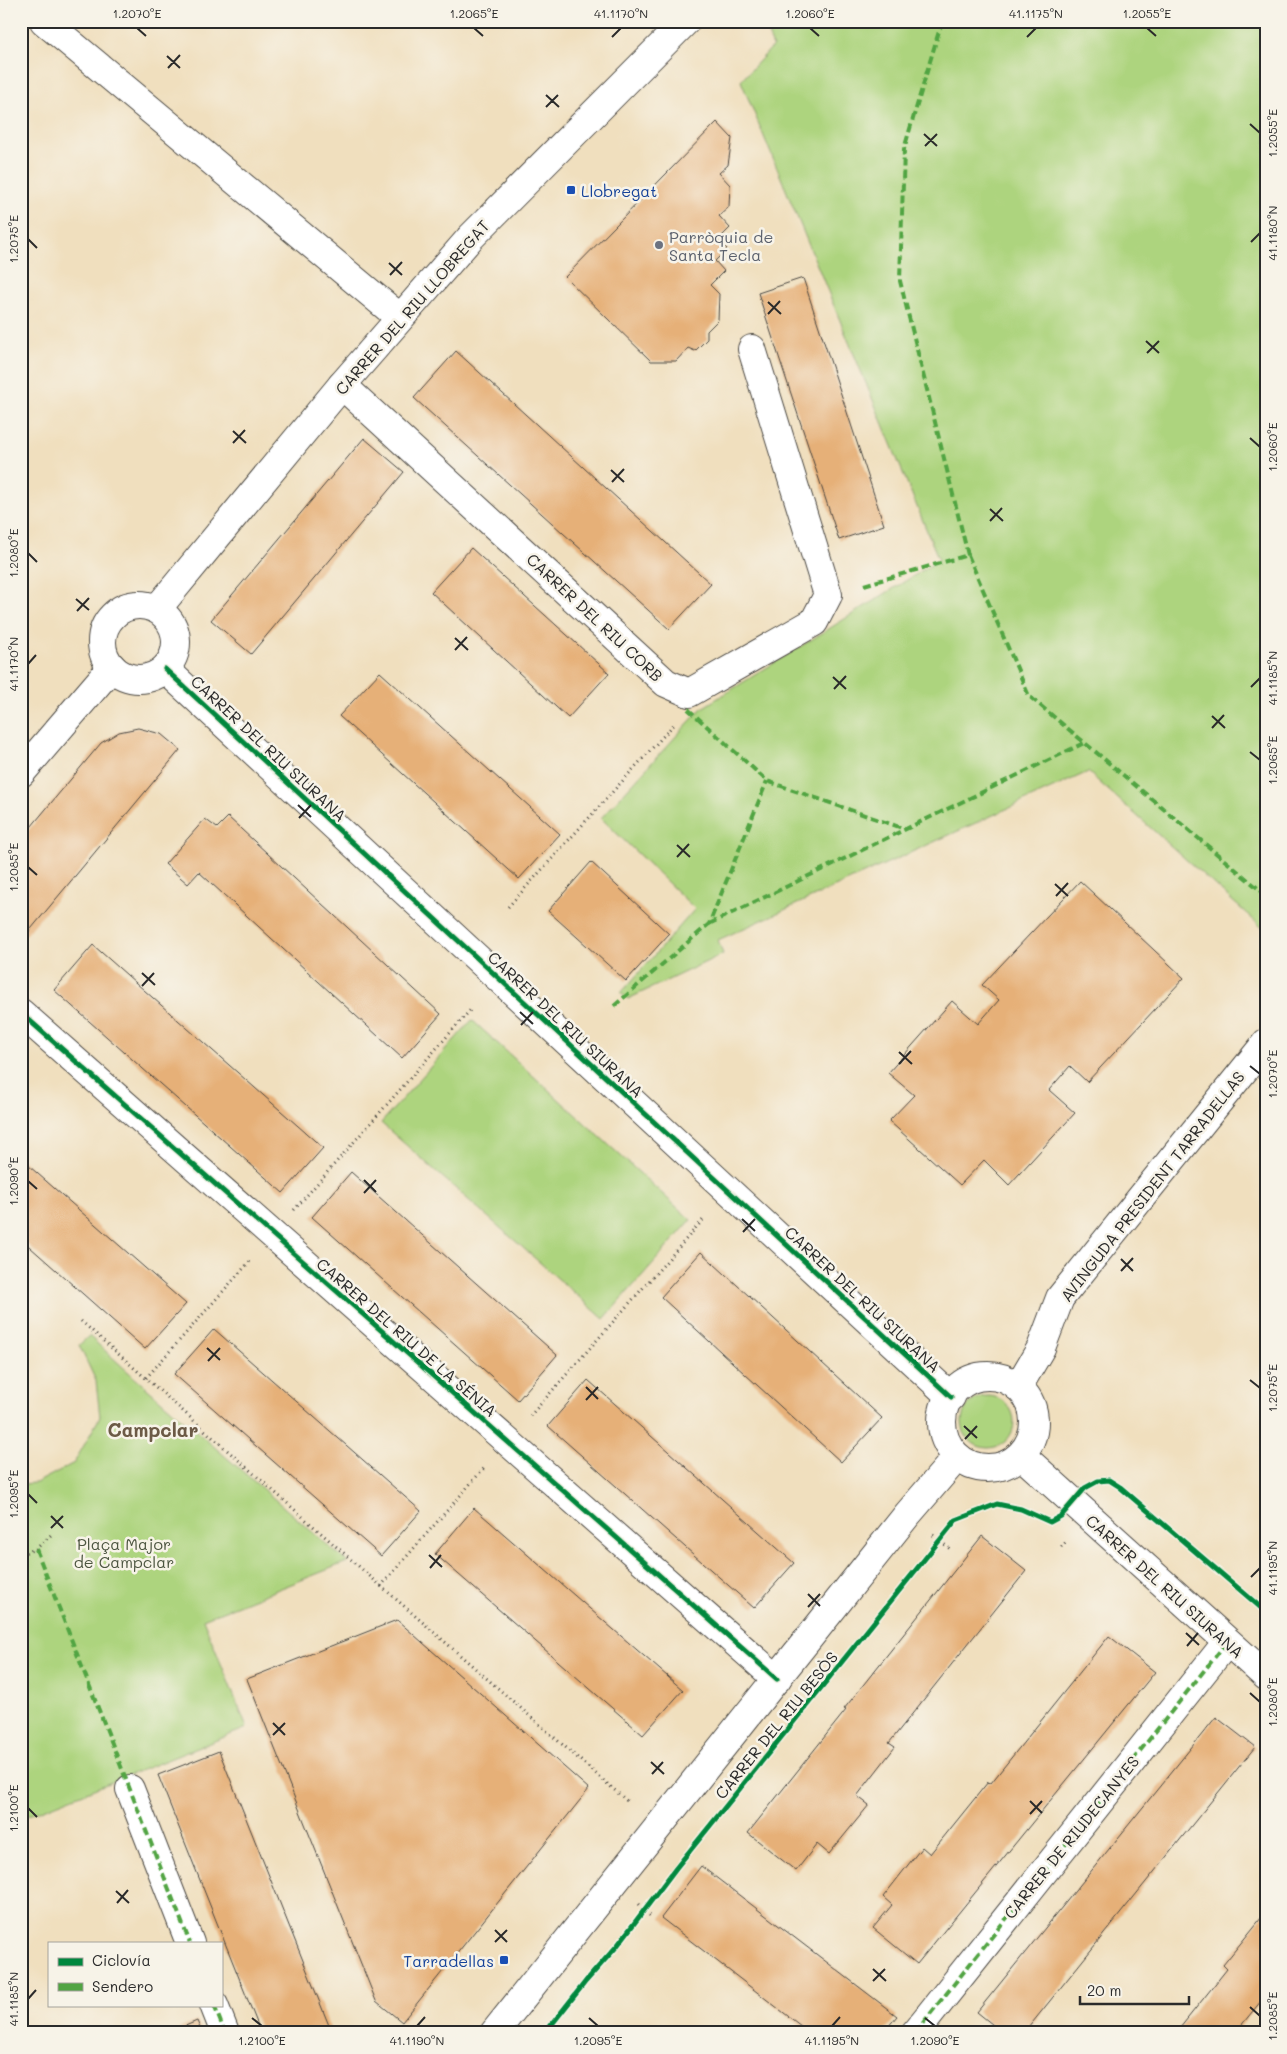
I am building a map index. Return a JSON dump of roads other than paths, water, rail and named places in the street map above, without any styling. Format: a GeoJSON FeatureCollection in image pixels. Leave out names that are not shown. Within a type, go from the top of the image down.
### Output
{"type":"FeatureCollection","features":[{"type":"Feature","properties":{"kind":"street"},"geometry":{"type":"LineString","coordinates":[[44,21],[399,317]]}},
{"type":"Feature","properties":{"kind":"street","name":"CARRER DEL RIU LLOBREGAT"},"geometry":{"type":"LineString","coordinates":[[157,609],[399,317],[471,237],[686,21]]}},
{"type":"Feature","properties":{"kind":"street","name":"CARRER DEL RIU CORB"},"geometry":{"type":"LineString","coordinates":[[342,385],[666,683],[689,692],[814,622],[828,595],[752,349]]}},
{"type":"Feature","properties":{"kind":"street"},"geometry":{"type":"LineString","coordinates":[[143,605],[157,609],[166,616],[173,626],[176,637],[176,649],[172,660],[165,669],[152,676],[138,679],[124,675],[112,667],[104,654],[102,640],[106,626],[115,613],[128,606],[143,605]]}},
{"type":"Feature","properties":{"kind":"street"},"geometry":{"type":"LineString","coordinates":[[21,772],[112,667]]}},
{"type":"Feature","properties":{"kind":"street","name":"CARRER DEL RIU SIURANA"},"geometry":{"type":"LineString","coordinates":[[165,669],[951,1396]]}},
{"type":"Feature","properties":{"kind":"street","name":"CARRER DEL RIU DE LA SÉNIA"},"geometry":{"type":"LineString","coordinates":[[21,1013],[777,1679]]}},
{"type":"Feature","properties":{"kind":"street","name":"AVINGUDA PRESIDENT TARRADELLAS"},"geometry":{"type":"LineString","coordinates":[[1018,1387],[1041,1348],[1060,1298],[1266,1043]]}},
{"type":"Feature","properties":{"kind":"street"},"geometry":{"type":"LineString","coordinates":[[990,1376],[1004,1379],[1018,1387],[1028,1399],[1034,1414],[1034,1429],[1029,1444],[1021,1455],[1006,1465],[991,1469],[975,1467],[957,1457],[950,1448],[944,1434],[942,1420],[946,1405],[951,1396],[964,1383],[990,1376]]}},
{"type":"Feature","properties":{"kind":"street","name":"CARRER DEL RIU SIURANA"},"geometry":{"type":"LineString","coordinates":[[1021,1455],[1266,1676]]}},
{"type":"Feature","properties":{"kind":"street","name":"CARRER DEL RIU BESÒS"},"geometry":{"type":"LineString","coordinates":[[494,2033],[907,1515],[957,1457]]}},
{"type":"Feature","properties":{"kind":"street","name":"CARRER DE RIUDECANYES"},"geometry":{"type":"LineString","coordinates":[[915,2033],[1227,1642]]}},
{"type":"Feature","properties":{"kind":"street"},"geometry":{"type":"LineString","coordinates":[[130,1789],[190,1942]]}},
{"type":"Feature","properties":{"kind":"street"},"geometry":{"type":"LineString","coordinates":[[214,2006],[225,2033]]}},
{"type":"Feature","properties":{"kind":"place","name":"Llobregat"},"geometry":{"type":"Point","coordinates":[571,190]}},
{"type":"Feature","properties":{"kind":"place","name":"Parròquia de Santa Tecla"},"geometry":{"type":"Point","coordinates":[659,245]}},
{"type":"Feature","properties":{"kind":"place","name":"Tarradellas"},"geometry":{"type":"Point","coordinates":[504,1960]}},
{"type":"Feature","properties":{"kind":"district","name":"Campclar"},"geometry":{"type":"Point","coordinates":[153,1429]}},
{"type":"Feature","properties":{"kind":"park label","name":"Plaça Major de Campclar"},"geometry":{"type":"Point","coordinates":[124,1552]}}]}
